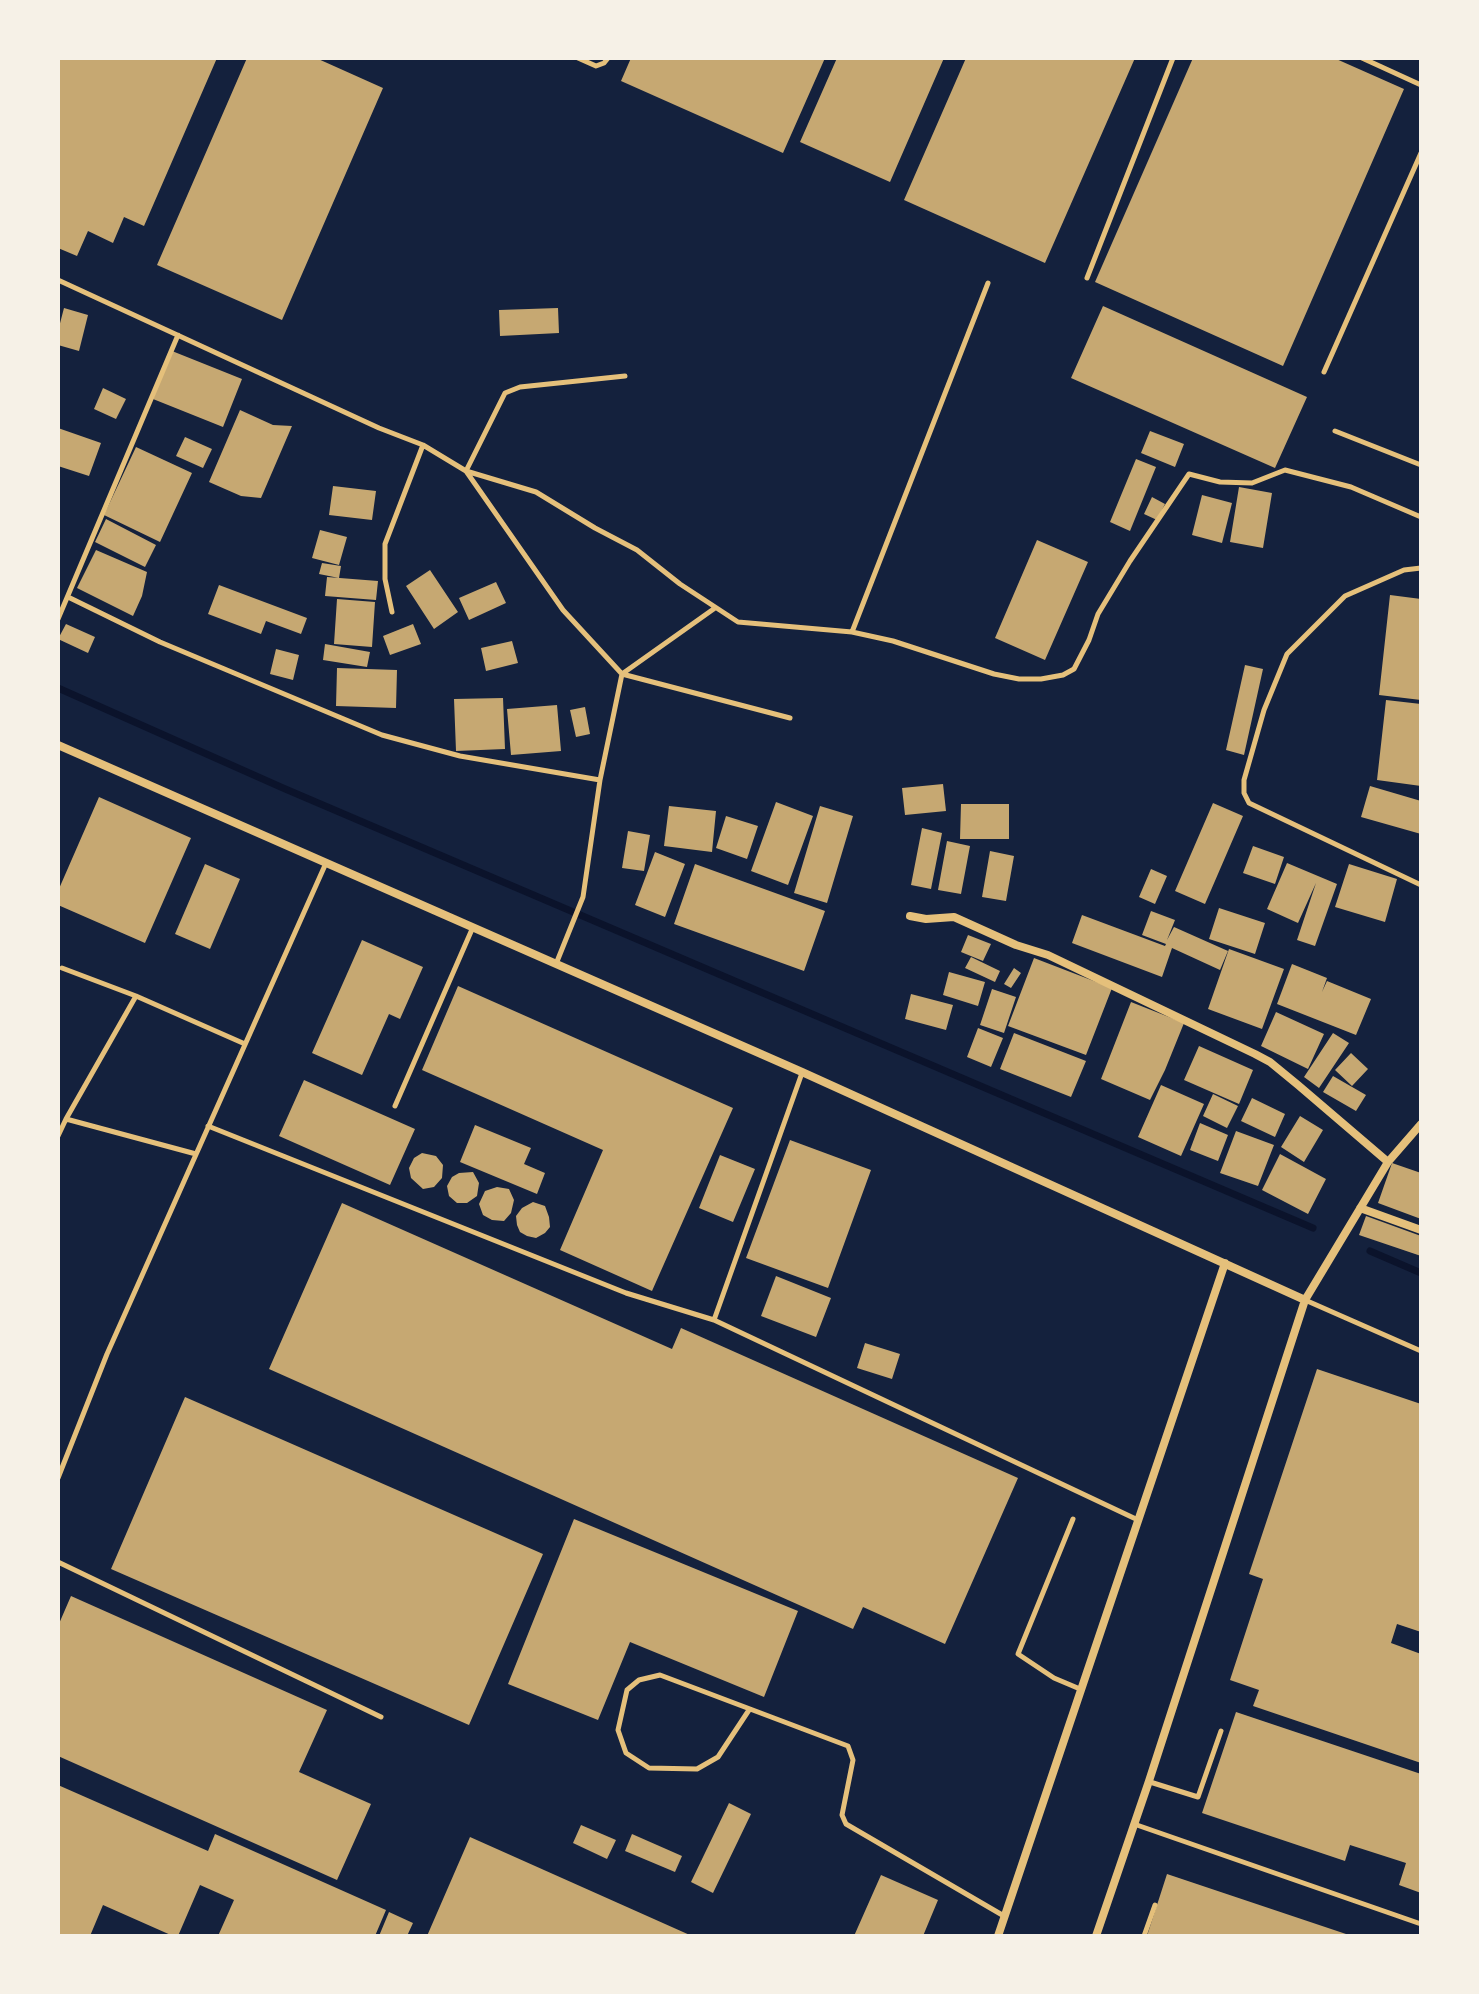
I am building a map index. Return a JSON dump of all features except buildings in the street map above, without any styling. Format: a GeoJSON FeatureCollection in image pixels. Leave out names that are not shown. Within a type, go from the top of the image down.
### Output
{"type":"FeatureCollection","features":[{"type":"Feature","properties":{"kind":"street"},"geometry":{"type":"LineString","coordinates":[[58,745],[802,1072],[1305,1300]]}},
{"type":"Feature","properties":{"kind":"street"},"geometry":{"type":"LineString","coordinates":[[910,916],[926,919],[954,917],[1016,945],[1048,955],[1255,1054],[1277,1068],[1388,1162]]}},
{"type":"Feature","properties":{"kind":"street"},"geometry":{"type":"LineString","coordinates":[[1096,1936],[1305,1300],[1388,1162],[1421,1124]]}},
{"type":"Feature","properties":{"kind":"street"},"geometry":{"type":"LineString","coordinates":[[1360,1208],[1421,1230]]}},
{"type":"Feature","properties":{"kind":"street"},"geometry":{"type":"LineString","coordinates":[[998,1936],[1225,1263]]}},
{"type":"Feature","properties":{"kind":"lane"},"geometry":{"type":"LineString","coordinates":[[578,58],[596,66],[608,58]]}},
{"type":"Feature","properties":{"kind":"lane"},"geometry":{"type":"LineString","coordinates":[[1087,278],[1173,58]]}},
{"type":"Feature","properties":{"kind":"lane"},"geometry":{"type":"LineString","coordinates":[[1362,58],[1421,85]]}},
{"type":"Feature","properties":{"kind":"lane"},"geometry":{"type":"LineString","coordinates":[[1324,372],[1421,153]]}},
{"type":"Feature","properties":{"kind":"lane"},"geometry":{"type":"LineString","coordinates":[[58,280],[379,428],[423,445],[466,471],[536,492],[637,550],[680,584],[738,622],[852,632],[893,641],[994,674],[1019,679],[1041,679],[1063,675],[1074,669],[1098,614],[1189,474],[1220,482],[1252,483],[1285,470],[1351,487],[1421,517]]}},
{"type":"Feature","properties":{"kind":"lane"},"geometry":{"type":"LineString","coordinates":[[852,632],[988,283]]}},
{"type":"Feature","properties":{"kind":"lane"},"geometry":{"type":"LineString","coordinates":[[58,619],[178,335]]}},
{"type":"Feature","properties":{"kind":"lane"},"geometry":{"type":"LineString","coordinates":[[466,471],[505,393],[520,387],[625,376]]}},
{"type":"Feature","properties":{"kind":"lane"},"geometry":{"type":"LineString","coordinates":[[1335,431],[1421,465]]}},
{"type":"Feature","properties":{"kind":"lane"},"geometry":{"type":"LineString","coordinates":[[392,612],[385,579],[385,544],[423,445]]}},
{"type":"Feature","properties":{"kind":"lane"},"geometry":{"type":"LineString","coordinates":[[466,471],[563,610],[622,674],[790,718]]}},
{"type":"Feature","properties":{"kind":"lane"},"geometry":{"type":"LineString","coordinates":[[1421,568],[1404,570],[1345,596],[1287,654],[1264,710],[1244,780],[1244,793],[1249,803],[1421,885]]}},
{"type":"Feature","properties":{"kind":"lane"},"geometry":{"type":"LineString","coordinates":[[68,597],[160,642],[382,735],[460,756],[600,780]]}},
{"type":"Feature","properties":{"kind":"lane"},"geometry":{"type":"LineString","coordinates":[[556,964],[583,897],[600,780],[622,674],[715,608]]}},
{"type":"Feature","properties":{"kind":"lane"},"geometry":{"type":"LineString","coordinates":[[58,1478],[107,1354],[326,863]]}},
{"type":"Feature","properties":{"kind":"lane"},"geometry":{"type":"LineString","coordinates":[[395,1106],[473,927]]}},
{"type":"Feature","properties":{"kind":"lane"},"geometry":{"type":"LineString","coordinates":[[62,968],[136,996],[245,1044]]}},
{"type":"Feature","properties":{"kind":"lane"},"geometry":{"type":"LineString","coordinates":[[58,1136],[136,996]]}},
{"type":"Feature","properties":{"kind":"lane"},"geometry":{"type":"LineString","coordinates":[[714,1320],[802,1072]]}},
{"type":"Feature","properties":{"kind":"lane"},"geometry":{"type":"LineString","coordinates":[[66,1119],[196,1154]]}},
{"type":"Feature","properties":{"kind":"lane"},"geometry":{"type":"LineString","coordinates":[[208,1126],[626,1293],[714,1320],[1138,1520]]}},
{"type":"Feature","properties":{"kind":"lane"},"geometry":{"type":"LineString","coordinates":[[1305,1300],[1421,1351]]}},
{"type":"Feature","properties":{"kind":"lane"},"geometry":{"type":"LineString","coordinates":[[1073,1519],[1018,1654],[1054,1678],[1081,1690]]}},
{"type":"Feature","properties":{"kind":"lane"},"geometry":{"type":"LineString","coordinates":[[58,1562],[381,1717]]}},
{"type":"Feature","properties":{"kind":"lane"},"geometry":{"type":"LineString","coordinates":[[749,1710],[718,1757],[697,1769],[649,1768],[626,1753],[618,1730],[627,1690],[639,1680],[660,1675],[848,1746],[853,1760],[842,1815],[846,1824],[1005,1917]]}},
{"type":"Feature","properties":{"kind":"lane"},"geometry":{"type":"LineString","coordinates":[[1149,1781],[1198,1797],[1221,1731]]}},
{"type":"Feature","properties":{"kind":"lane"},"geometry":{"type":"LineString","coordinates":[[1134,1824],[1421,1924]]}},
{"type":"Feature","properties":{"kind":"lane"},"geometry":{"type":"LineString","coordinates":[[1144,1936],[1155,1905]]}},
{"type":"Feature","properties":{"kind":"waterway"},"geometry":{"type":"LineString","coordinates":[[58,688],[283,788],[1313,1228]]}},
{"type":"Feature","properties":{"kind":"waterway"},"geometry":{"type":"LineString","coordinates":[[1370,1251],[1421,1273]]}}]}
